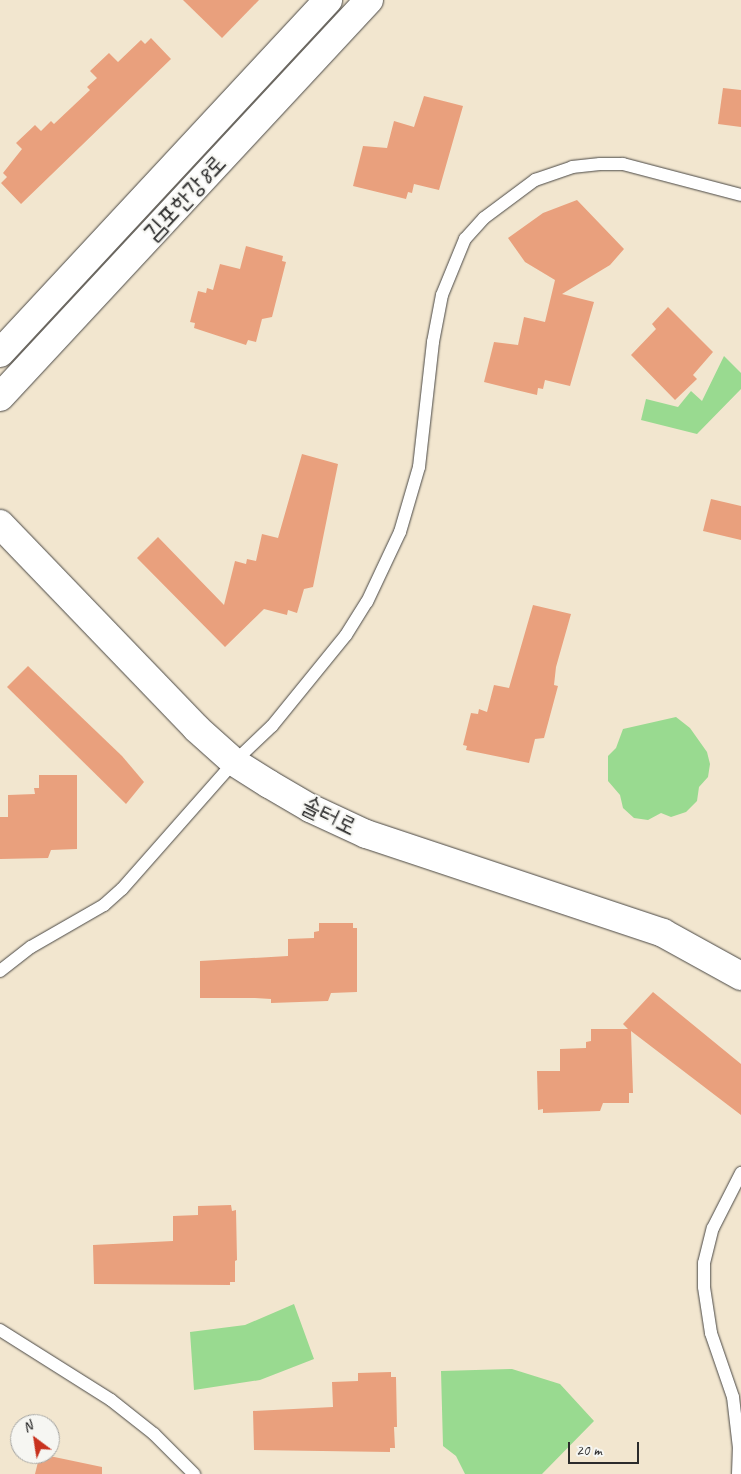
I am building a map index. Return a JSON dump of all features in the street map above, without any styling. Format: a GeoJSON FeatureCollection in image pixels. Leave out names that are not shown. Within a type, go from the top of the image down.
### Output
{"type":"FeatureCollection","features":[{"type":"Feature","properties":{"kind":"street","name":"김포한강8로"},"geometry":{"type":"LineString","coordinates":[[0,354],[328,0]]}},
{"type":"Feature","properties":{"kind":"street","name":"김포한강8로"},"geometry":{"type":"LineString","coordinates":[[0,397],[369,0]]}},
{"type":"Feature","properties":{"kind":"street","name":"솔터로"},"geometry":{"type":"LineString","coordinates":[[0,524],[196,728],[234,762],[310,808],[366,834],[662,933],[741,976]]}},
{"type":"Feature","properties":{"kind":"lane"},"geometry":{"type":"LineString","coordinates":[[0,971],[31,947],[104,905],[122,889],[234,762],[272,726],[346,634],[386,565],[419,467],[433,342],[442,295],[465,239],[484,218],[535,180],[572,167],[600,164],[639,168],[741,196]]}},
{"type":"Feature","properties":{"kind":"lane"},"geometry":{"type":"LineString","coordinates":[[738,1474],[739,1448],[733,1397],[712,1333],[704,1287],[704,1263],[713,1228],[741,1173]]}},
{"type":"Feature","properties":{"kind":"lane"},"geometry":{"type":"LineString","coordinates":[[0,1330],[111,1400],[154,1434],[194,1474]]}},
{"type":"Feature","properties":{"kind":"green space"},"geometry":{"type":"Polygon","coordinates":[[[724,356],[741,373],[741,389],[697,434],[641,420],[646,399],[678,407],[691,391],[702,401],[724,356]]]}},
{"type":"Feature","properties":{"kind":"green space"},"geometry":{"type":"Polygon","coordinates":[[[676,717],[690,728],[707,752],[710,764],[708,777],[699,787],[697,801],[686,812],[671,817],[661,813],[648,820],[634,818],[623,808],[620,795],[608,781],[608,756],[616,748],[623,729],[676,717]]]}},
{"type":"Feature","properties":{"kind":"green space"},"geometry":{"type":"Polygon","coordinates":[[[294,1304],[314,1359],[260,1380],[194,1390],[190,1332],[245,1325],[294,1304]]]}},
{"type":"Feature","properties":{"kind":"green space"},"geometry":{"type":"Polygon","coordinates":[[[512,1369],[560,1384],[594,1421],[542,1474],[465,1474],[456,1456],[443,1446],[441,1371],[512,1369]]]}},
{"type":"Feature","properties":{"kind":"building"},"geometry":{"type":"Polygon","coordinates":[[[183,0],[259,0],[222,38],[183,0]]]}},
{"type":"Feature","properties":{"kind":"building"},"geometry":{"type":"Polygon","coordinates":[[[151,38],[171,59],[21,204],[1,183],[7,177],[3,173],[22,149],[16,143],[35,125],[41,131],[51,121],[54,124],[90,90],[87,87],[97,78],[90,71],[109,53],[118,62],[141,40],[145,44],[151,38]]]}},
{"type":"Feature","properties":{"kind":"building"},"geometry":{"type":"Polygon","coordinates":[[[723,88],[741,90],[741,127],[718,124],[723,88]]]}},
{"type":"Feature","properties":{"kind":"building"},"geometry":{"type":"Polygon","coordinates":[[[424,96],[463,106],[439,190],[414,184],[412,193],[408,192],[406,199],[353,186],[363,146],[387,148],[394,121],[414,127],[424,96]]]}},
{"type":"Feature","properties":{"kind":"building"},"geometry":{"type":"Polygon","coordinates":[[[577,200],[624,249],[610,265],[562,294],[594,302],[570,386],[545,380],[543,389],[538,388],[537,395],[484,382],[494,342],[518,345],[524,317],[545,322],[555,280],[525,262],[508,238],[543,213],[577,200]]]}},
{"type":"Feature","properties":{"kind":"building"},"geometry":{"type":"Polygon","coordinates":[[[246,246],[283,256],[282,261],[286,262],[272,317],[262,319],[256,342],[248,340],[246,345],[194,328],[195,323],[190,322],[198,291],[206,293],[207,288],[213,290],[220,264],[240,269],[246,246]]]}},
{"type":"Feature","properties":{"kind":"building"},"geometry":{"type":"Polygon","coordinates":[[[668,307],[713,352],[693,375],[697,379],[675,400],[631,355],[656,329],[652,324],[668,307]]]}},
{"type":"Feature","properties":{"kind":"building"},"geometry":{"type":"Polygon","coordinates":[[[302,454],[338,464],[313,587],[304,589],[297,613],[288,610],[287,615],[264,609],[225,647],[137,558],[158,537],[224,605],[235,561],[246,564],[247,559],[256,561],[262,534],[278,538],[302,454]]]}},
{"type":"Feature","properties":{"kind":"building"},"geometry":{"type":"Polygon","coordinates":[[[711,499],[741,506],[741,540],[703,531],[711,499]]]}},
{"type":"Feature","properties":{"kind":"building"},"geometry":{"type":"Polygon","coordinates":[[[533,605],[571,614],[556,667],[554,685],[558,686],[544,738],[535,739],[529,763],[466,750],[467,746],[463,745],[471,713],[478,714],[479,709],[487,712],[494,685],[509,688],[533,605]]]}},
{"type":"Feature","properties":{"kind":"building"},"geometry":{"type":"Polygon","coordinates":[[[28,666],[122,756],[144,782],[126,804],[7,687],[28,666]]]}},
{"type":"Feature","properties":{"kind":"building"},"geometry":{"type":"Polygon","coordinates":[[[39,775],[77,775],[77,849],[51,850],[48,858],[0,859],[0,817],[8,817],[8,795],[35,794],[34,788],[39,788],[39,775]]]}},
{"type":"Feature","properties":{"kind":"building"},"geometry":{"type":"Polygon","coordinates":[[[319,923],[353,923],[353,928],[357,928],[357,992],[331,993],[328,1001],[271,1003],[271,999],[200,998],[200,961],[288,956],[288,939],[314,938],[314,932],[319,931],[319,923]]]}},
{"type":"Feature","properties":{"kind":"building"},"geometry":{"type":"Polygon","coordinates":[[[653,992],[741,1064],[741,1115],[631,1031],[633,1093],[629,1093],[629,1103],[603,1103],[600,1111],[543,1113],[543,1109],[538,1110],[537,1071],[560,1071],[560,1049],[586,1048],[586,1042],[591,1041],[591,1029],[628,1029],[623,1024],[653,992]]]}},
{"type":"Feature","properties":{"kind":"building"},"geometry":{"type":"Polygon","coordinates":[[[231,1205],[232,1211],[236,1210],[237,1260],[235,1261],[235,1282],[230,1282],[230,1285],[94,1284],[93,1245],[173,1241],[173,1216],[198,1215],[198,1206],[231,1205]]]}},
{"type":"Feature","properties":{"kind":"building"},"geometry":{"type":"Polygon","coordinates":[[[391,1372],[391,1377],[396,1377],[397,1427],[394,1427],[395,1448],[390,1448],[390,1452],[254,1450],[253,1411],[333,1407],[332,1382],[358,1381],[358,1373],[391,1372]]]}},
{"type":"Feature","properties":{"kind":"building"},"geometry":{"type":"Polygon","coordinates":[[[60,1458],[102,1467],[102,1474],[35,1474],[38,1464],[60,1464],[60,1458]]]}}]}
